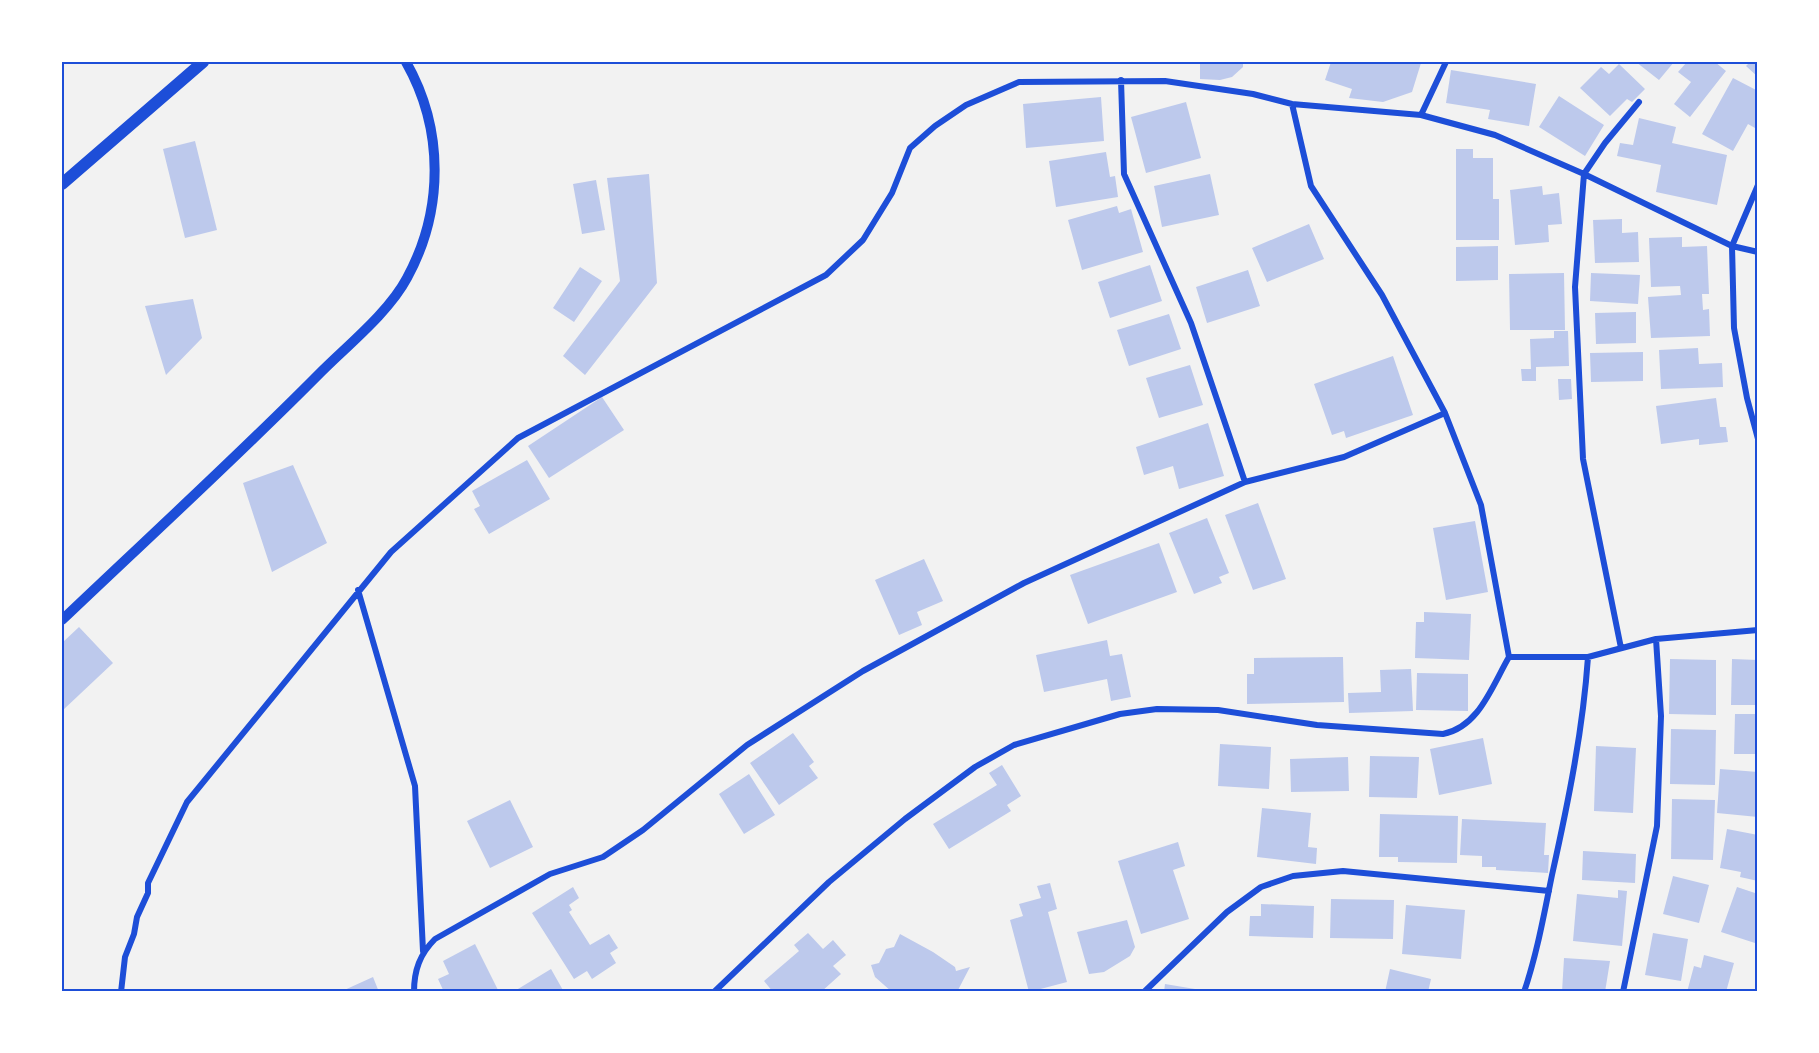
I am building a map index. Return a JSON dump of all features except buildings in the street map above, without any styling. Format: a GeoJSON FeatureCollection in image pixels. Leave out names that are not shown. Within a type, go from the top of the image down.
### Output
{"type":"FeatureCollection","features":[{"type":"Feature","properties":{"kind":"main road"},"geometry":{"type":"LineString","coordinates":[[62,184],[203,62]]}},
{"type":"Feature","properties":{"kind":"street"},"geometry":{"type":"LineString","coordinates":[[62,620],[268,425],[380,313],[406,279],[424,237],[435,194],[436,156],[431,120],[416,78],[406,62]]}},
{"type":"Feature","properties":{"kind":"street"},"geometry":{"type":"LineString","coordinates":[[1421,115],[1446,62]]}},
{"type":"Feature","properties":{"kind":"street"},"geometry":{"type":"LineString","coordinates":[[1121,80],[1124,174],[1191,323],[1245,482]]}},
{"type":"Feature","properties":{"kind":"street"},"geometry":{"type":"LineString","coordinates":[[121,992],[125,957],[134,934],[137,917],[148,894],[148,883],[187,802],[391,552],[518,438],[826,275],[863,240],[891,193],[910,148],[935,126],[966,105],[1019,82],[1121,80],[1165,81],[1253,94],[1292,104],[1421,115],[1495,135],[1584,174],[1732,246],[1758,252]]}},
{"type":"Feature","properties":{"kind":"street"},"geometry":{"type":"LineString","coordinates":[[1621,648],[1583,459],[1575,287],[1584,174],[1605,142],[1639,102]]}},
{"type":"Feature","properties":{"kind":"street"},"geometry":{"type":"LineString","coordinates":[[717,990],[829,882],[896,826],[975,768],[1014,745],[1120,714],[1157,709],[1218,710],[1317,725],[1443,734],[1455,732],[1474,717],[1509,657],[1481,505],[1445,414],[1382,295],[1311,186],[1292,104]]}},
{"type":"Feature","properties":{"kind":"street"},"geometry":{"type":"LineString","coordinates":[[1758,185],[1732,246],[1734,327],[1747,398],[1758,439]]}},
{"type":"Feature","properties":{"kind":"street"},"geometry":{"type":"LineString","coordinates":[[423,951],[435,939],[550,874],[603,857],[643,830],[747,745],[863,671],[1024,583],[1245,482],[1344,457],[1445,414]]}},
{"type":"Feature","properties":{"kind":"street"},"geometry":{"type":"LineString","coordinates":[[358,590],[415,786],[423,951],[414,975],[414,992]]}},
{"type":"Feature","properties":{"kind":"street"},"geometry":{"type":"LineString","coordinates":[[1509,657],[1588,657],[1656,639],[1758,630]]}},
{"type":"Feature","properties":{"kind":"street"},"geometry":{"type":"LineString","coordinates":[[1623,992],[1657,826],[1661,716],[1656,639]]}},
{"type":"Feature","properties":{"kind":"street"},"geometry":{"type":"LineString","coordinates":[[1524,992],[1549,891],[1585,700],[1588,657]]}},
{"type":"Feature","properties":{"kind":"street"},"geometry":{"type":"LineString","coordinates":[[1143,992],[1227,912],[1261,887],[1293,876],[1343,871],[1549,891]]}}]}
